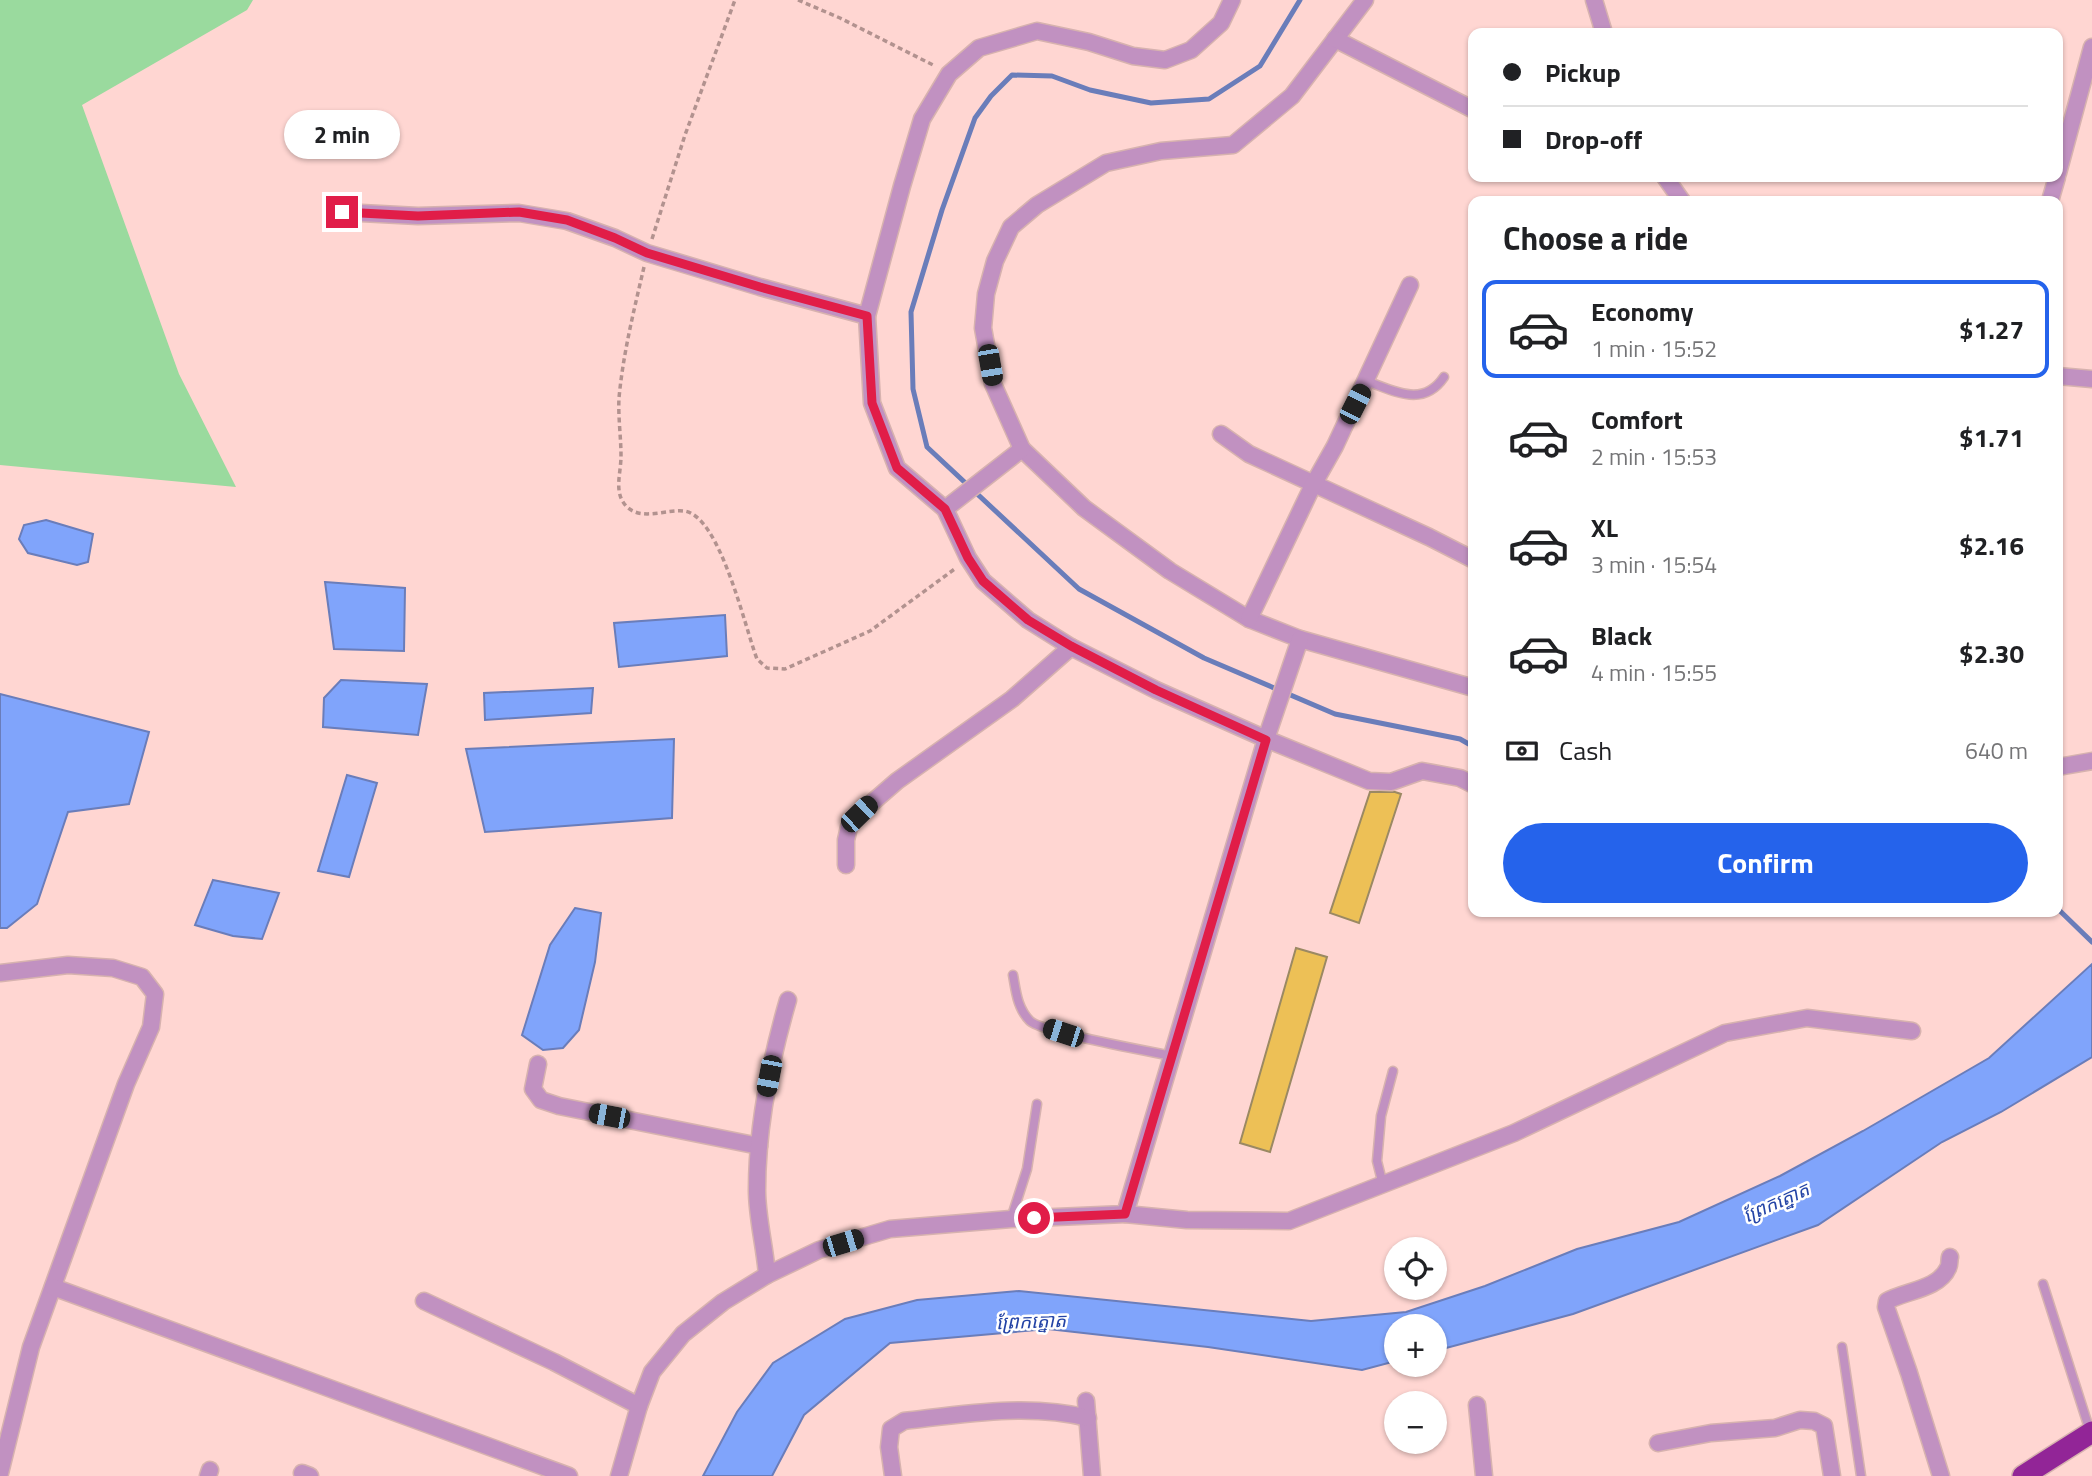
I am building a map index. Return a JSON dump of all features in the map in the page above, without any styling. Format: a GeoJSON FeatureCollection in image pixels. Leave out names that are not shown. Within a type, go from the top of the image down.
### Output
{"type":"FeatureCollection","features":[{"type":"Feature","properties":{"kind":"highway"},"geometry":{"type":"LineString","coordinates":[[2023,1476],[2091,1432]]}},
{"type":"Feature","properties":{"kind":"street"},"geometry":{"type":"LineString","coordinates":[[1232,0],[1221,23],[1192,50],[1165,60],[1133,56],[1089,42],[1037,32],[979,48],[949,74],[922,119],[867,316],[872,403],[897,468],[945,509],[968,558],[983,581],[1028,620],[1071,646],[1156,690],[1266,740],[1369,781],[1391,782],[1422,771],[1468,782]]}},
{"type":"Feature","properties":{"kind":"street"},"geometry":{"type":"LineString","coordinates":[[1365,0],[1292,96],[1233,145],[1161,151],[1106,163],[1037,205],[1011,227],[995,261],[986,293],[983,328],[993,384],[1022,449],[1084,508],[1170,571],[1249,619],[1300,639],[1468,686]]}},
{"type":"Feature","properties":{"kind":"street"},"geometry":{"type":"LineString","coordinates":[[1594,0],[1602,28]]}},
{"type":"Feature","properties":{"kind":"street"},"geometry":{"type":"LineString","coordinates":[[1335,40],[1468,107]]}},
{"type":"Feature","properties":{"kind":"street"},"geometry":{"type":"LineString","coordinates":[[2063,153],[2092,47]]}},
{"type":"Feature","properties":{"kind":"street"},"geometry":{"type":"LineString","coordinates":[[342,212],[418,216],[519,212],[567,220],[647,253],[867,316]]}},
{"type":"Feature","properties":{"kind":"street"},"geometry":{"type":"LineString","coordinates":[[1249,619],[1313,485],[1335,446],[1410,285]]}},
{"type":"Feature","properties":{"kind":"street"},"geometry":{"type":"LineString","coordinates":[[2063,376],[2092,379]]}},
{"type":"Feature","properties":{"kind":"street"},"geometry":{"type":"LineString","coordinates":[[1221,434],[1250,454],[1468,557]]}},
{"type":"Feature","properties":{"kind":"street"},"geometry":{"type":"LineString","coordinates":[[945,509],[1022,449]]}},
{"type":"Feature","properties":{"kind":"street"},"geometry":{"type":"LineString","coordinates":[[1125,1214],[1266,740],[1300,639]]}},
{"type":"Feature","properties":{"kind":"street"},"geometry":{"type":"LineString","coordinates":[[846,866],[849,827],[859,814],[897,781],[1012,699],[1071,646]]}},
{"type":"Feature","properties":{"kind":"street"},"geometry":{"type":"LineString","coordinates":[[2063,766],[2092,761]]}},
{"type":"Feature","properties":{"kind":"street"},"geometry":{"type":"LineString","coordinates":[[0,973],[68,965],[113,968],[142,977],[155,994],[151,1027],[126,1084],[32,1347],[0,1471]]}},
{"type":"Feature","properties":{"kind":"street"},"geometry":{"type":"LineString","coordinates":[[766,1275],[757,1192],[759,1146],[764,1098],[788,1000]]}},
{"type":"Feature","properties":{"kind":"street"},"geometry":{"type":"LineString","coordinates":[[618,1476],[652,1372],[683,1334],[766,1275],[819,1250],[890,1229],[1011,1219],[1125,1214],[1187,1220],[1289,1221],[1514,1133],[1725,1033],[1807,1018],[1912,1031]]}},
{"type":"Feature","properties":{"kind":"street"},"geometry":{"type":"LineString","coordinates":[[538,1065],[533,1088],[541,1100],[559,1106],[759,1146]]}},
{"type":"Feature","properties":{"kind":"street"},"geometry":{"type":"LineString","coordinates":[[1941,1476],[1886,1307],[1887,1301],[1897,1295],[1936,1282],[1948,1269],[1950,1256]]}},
{"type":"Feature","properties":{"kind":"street"},"geometry":{"type":"LineString","coordinates":[[53,1287],[569,1476]]}},
{"type":"Feature","properties":{"kind":"street"},"geometry":{"type":"LineString","coordinates":[[424,1301],[554,1362],[639,1406]]}},
{"type":"Feature","properties":{"kind":"street"},"geometry":{"type":"LineString","coordinates":[[1477,1405],[1484,1476]]}},
{"type":"Feature","properties":{"kind":"street"},"geometry":{"type":"LineString","coordinates":[[893,1476],[889,1436],[891,1429],[904,1421],[1003,1410],[1087,1410],[1092,1476]]}},
{"type":"Feature","properties":{"kind":"street"},"geometry":{"type":"LineString","coordinates":[[1658,1443],[1711,1433],[1775,1428],[1800,1420],[1814,1421],[1824,1426],[1832,1476]]}},
{"type":"Feature","properties":{"kind":"lane"},"geometry":{"type":"LineString","coordinates":[[1366,381],[1418,396],[1437,388],[1444,377]]}},
{"type":"Feature","properties":{"kind":"lane"},"geometry":{"type":"LineString","coordinates":[[1013,975],[1018,1003],[1031,1022],[1063,1033],[1172,1056]]}},
{"type":"Feature","properties":{"kind":"lane"},"geometry":{"type":"LineString","coordinates":[[1383,1185],[1377,1161],[1381,1116],[1393,1071]]}},
{"type":"Feature","properties":{"kind":"lane"},"geometry":{"type":"LineString","coordinates":[[1011,1219],[1027,1169],[1037,1104]]}},
{"type":"Feature","properties":{"kind":"lane"},"geometry":{"type":"LineString","coordinates":[[2043,1284],[2091,1432]]}},
{"type":"Feature","properties":{"kind":"lane"},"geometry":{"type":"LineString","coordinates":[[1843,1347],[1861,1476]]}},
{"type":"Feature","properties":{"kind":"path"},"geometry":{"type":"LineString","coordinates":[[736,0],[685,135],[647,253],[630,325],[619,399],[621,458],[618,490],[626,506],[639,514],[686,511],[700,518],[725,562],[757,659],[767,668],[785,670],[870,631],[968,558]]}},
{"type":"Feature","properties":{"kind":"path"},"geometry":{"type":"LineString","coordinates":[[799,0],[863,29],[949,74]]}},
{"type":"Feature","properties":{"kind":"green space"},"geometry":{"type":"Polygon","coordinates":[[[0,0],[253,0],[247,10],[82,105],[179,374],[236,487],[0,465],[0,0]]]}},
{"type":"Feature","properties":{"kind":"water"},"geometry":{"type":"Polygon","coordinates":[[[46,520],[93,534],[88,562],[77,565],[28,553],[19,539],[24,525],[46,520]]]}},
{"type":"Feature","properties":{"kind":"water"},"geometry":{"type":"Polygon","coordinates":[[[325,582],[405,588],[404,651],[334,649],[325,582]]]}},
{"type":"Feature","properties":{"kind":"water"},"geometry":{"type":"Polygon","coordinates":[[[725,615],[727,656],[619,667],[614,623],[725,615]]]}},
{"type":"Feature","properties":{"kind":"water"},"geometry":{"type":"Polygon","coordinates":[[[341,680],[427,684],[418,735],[323,727],[324,698],[341,680]]]}},
{"type":"Feature","properties":{"kind":"water"},"geometry":{"type":"Polygon","coordinates":[[[593,688],[591,713],[485,720],[484,693],[593,688]]]}},
{"type":"Feature","properties":{"kind":"water"},"geometry":{"type":"Polygon","coordinates":[[[0,694],[149,732],[129,804],[68,812],[37,904],[7,928],[0,928],[0,694]]]}},
{"type":"Feature","properties":{"kind":"water"},"geometry":{"type":"Polygon","coordinates":[[[674,739],[672,818],[485,832],[466,749],[674,739]]]}},
{"type":"Feature","properties":{"kind":"water"},"geometry":{"type":"Polygon","coordinates":[[[347,775],[377,783],[349,877],[318,871],[347,775]]]}},
{"type":"Feature","properties":{"kind":"water"},"geometry":{"type":"Polygon","coordinates":[[[213,880],[279,893],[262,939],[233,936],[195,925],[213,880]]]}},
{"type":"Feature","properties":{"kind":"water"},"geometry":{"type":"Polygon","coordinates":[[[575,908],[601,913],[595,962],[579,1030],[563,1048],[543,1050],[522,1035],[550,945],[575,908]]]}},
{"type":"Feature","properties":{"kind":"water","name":"ព្រែកត្នោត"},"geometry":{"type":"Polygon","coordinates":[[[2092,964],[2092,1057],[2001,1112],[1942,1142],[1818,1225],[1573,1314],[1447,1348],[1447,1314],[1385,1314],[1406,1312],[1447,1300],[1577,1249],[1679,1222],[1780,1176],[1989,1058],[2092,964]]]}},
{"type":"Feature","properties":{"kind":"water","name":"ព្រែកត្នោត"},"geometry":{"type":"Polygon","coordinates":[[[1019,1291],[1311,1321],[1384,1314],[1384,1364],[1362,1370],[1208,1347],[1048,1329],[890,1343],[804,1415],[772,1476],[703,1476],[737,1412],[773,1363],[845,1319],[917,1300],[1019,1291]]]}},
{"type":"Feature","properties":{"kind":"building"},"geometry":{"type":"Polygon","coordinates":[[[1370,792],[1401,794],[1359,923],[1330,913],[1370,792]]]}},
{"type":"Feature","properties":{"kind":"building"},"geometry":{"type":"Polygon","coordinates":[[[1296,948],[1327,957],[1270,1152],[1240,1143],[1296,948]]]}},
{"type":"Feature","properties":{"kind":"waterway"},"geometry":{"type":"LineString","coordinates":[[1300,0],[1260,66],[1209,99],[1151,103],[1090,90],[1052,76],[1012,75],[991,96],[975,118],[942,210],[911,312],[913,389],[927,447],[1079,589],[1204,658],[1335,714],[1460,739],[1468,744]]}},
{"type":"Feature","properties":{"kind":"waterway"},"geometry":{"type":"LineString","coordinates":[[2063,914],[2092,942]]}},
{"type":"Feature","properties":{"kind":"route"},"geometry":{"type":"LineString","coordinates":[[342,212],[418,216],[519,212],[567,220],[647,253],[867,316],[872,403],[897,468],[945,509],[968,558],[983,581],[1028,620],[1071,646],[1156,690],[1266,740],[1125,1214],[1034,1218]]}}]}
